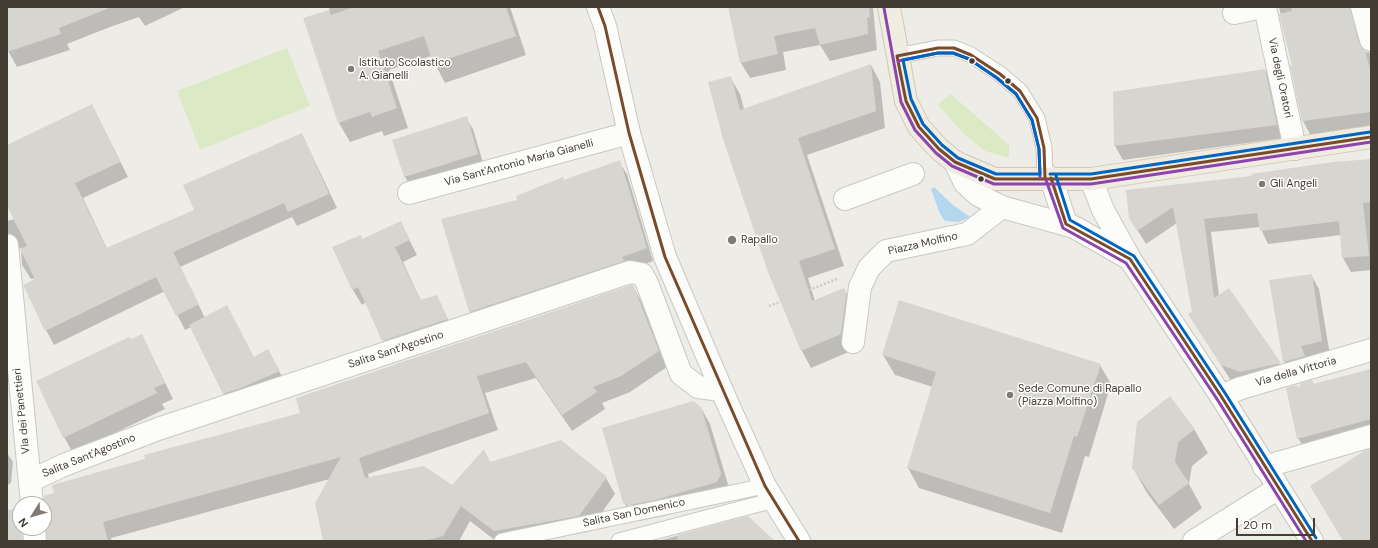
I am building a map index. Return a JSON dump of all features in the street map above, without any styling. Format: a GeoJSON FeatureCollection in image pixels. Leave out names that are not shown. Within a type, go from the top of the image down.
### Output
{"type":"FeatureCollection","features":[{"type":"Feature","properties":{"kind":"main road"},"geometry":{"type":"LineString","coordinates":[[889,7],[906,101],[919,127],[939,149],[955,162],[995,179],[1023,180],[1048,178],[1091,180],[1371,137]]}},
{"type":"Feature","properties":{"kind":"street"},"geometry":{"type":"LineString","coordinates":[[598,7],[606,26],[629,133],[665,257],[721,390],[770,493],[799,541]]}},
{"type":"Feature","properties":{"kind":"street"},"geometry":{"type":"LineString","coordinates":[[1234,13],[1264,7]]}},
{"type":"Feature","properties":{"kind":"street","name":"Via degli Oratori"},"geometry":{"type":"LineString","coordinates":[[1264,7],[1295,149]]}},
{"type":"Feature","properties":{"kind":"street"},"geometry":{"type":"LineString","coordinates":[[1362,7],[1371,40]]}},
{"type":"Feature","properties":{"kind":"street","name":"Via Sant'Antonio Maria Gianelli"},"geometry":{"type":"LineString","coordinates":[[409,193],[629,133]]}},
{"type":"Feature","properties":{"kind":"street"},"geometry":{"type":"LineString","coordinates":[[955,162],[965,183],[978,195],[1002,207],[1074,227],[1130,259]]}},
{"type":"Feature","properties":{"kind":"street"},"geometry":{"type":"LineString","coordinates":[[845,199],[913,174]]}},
{"type":"Feature","properties":{"kind":"street"},"geometry":{"type":"LineString","coordinates":[[1048,178],[1066,224]]}},
{"type":"Feature","properties":{"kind":"street"},"geometry":{"type":"LineString","coordinates":[[1091,180],[1103,210],[1130,259],[1221,396],[1277,488],[1312,541]]}},
{"type":"Feature","properties":{"kind":"street","name":"Piazza Molfino"},"geometry":{"type":"LineString","coordinates":[[853,342],[860,287],[869,268],[886,251],[966,234],[1002,207]]}},
{"type":"Feature","properties":{"kind":"street","name":"Via dei Panettieri"},"geometry":{"type":"LineString","coordinates":[[7,245],[19,381],[30,481]]}},
{"type":"Feature","properties":{"kind":"street","name":"Salita Sant'Agostino"},"geometry":{"type":"LineString","coordinates":[[31,496],[30,481],[64,465],[158,429],[630,272],[642,274],[647,283],[681,374],[698,387],[721,390]]}},
{"type":"Feature","properties":{"kind":"street","name":"Via della Vittoria"},"geometry":{"type":"LineString","coordinates":[[1221,396],[1241,388],[1371,350]]}},
{"type":"Feature","properties":{"kind":"street"},"geometry":{"type":"LineString","coordinates":[[1264,467],[1371,436]]}},
{"type":"Feature","properties":{"kind":"street"},"geometry":{"type":"LineString","coordinates":[[1194,541],[1277,488]]}},
{"type":"Feature","properties":{"kind":"lane"},"geometry":{"type":"LineString","coordinates":[[897,56],[938,48],[954,48],[971,55],[1000,74],[1020,91],[1037,118],[1044,148],[1048,178]]}},
{"type":"Feature","properties":{"kind":"lane"},"geometry":{"type":"LineString","coordinates":[[628,540],[770,493]]}},
{"type":"Feature","properties":{"kind":"lane","name":"Salita San Domenico"},"geometry":{"type":"LineString","coordinates":[[502,541],[770,493]]}},
{"type":"Feature","properties":{"kind":"path"},"geometry":{"type":"LineString","coordinates":[[809,290],[843,276]]}},
{"type":"Feature","properties":{"kind":"path"},"geometry":{"type":"LineString","coordinates":[[769,306],[780,302]]}},
{"type":"Feature","properties":{"kind":"green space"},"geometry":{"type":"Polygon","coordinates":[[[287,48],[310,106],[200,150],[177,91],[287,48]]]}},
{"type":"Feature","properties":{"kind":"green space"},"geometry":{"type":"Polygon","coordinates":[[[951,94],[1009,145],[1009,158],[985,151],[965,135],[938,105],[951,94]]]}},
{"type":"Feature","properties":{"kind":"water"},"geometry":{"type":"Polygon","coordinates":[[[934,187],[953,205],[970,217],[959,222],[945,221],[940,214],[931,189],[934,187]]]}},
{"type":"Feature","properties":{"kind":"building"},"geometry":{"type":"Polygon","coordinates":[[[7,7],[109,8],[59,28],[61,34],[7,52],[7,7]]]}},
{"type":"Feature","properties":{"kind":"building"},"geometry":{"type":"Polygon","coordinates":[[[354,7],[506,7],[516,36],[433,64],[424,36],[378,51],[397,108],[372,117],[370,112],[338,123],[303,18],[329,10],[331,15],[354,7]]]}},
{"type":"Feature","properties":{"kind":"building"},"geometry":{"type":"Polygon","coordinates":[[[728,7],[869,7],[870,17],[867,18],[868,34],[820,45],[815,28],[774,36],[778,54],[740,63],[728,7]]]}},
{"type":"Feature","properties":{"kind":"building"},"geometry":{"type":"Polygon","coordinates":[[[1291,7],[1350,7],[1359,43],[1365,51],[1371,72],[1371,112],[1302,121],[1290,65],[1292,65],[1279,14],[1292,11],[1291,7]]]}},
{"type":"Feature","properties":{"kind":"building"},"geometry":{"type":"Polygon","coordinates":[[[871,64],[876,111],[798,138],[835,249],[799,261],[812,301],[844,288],[846,295],[841,334],[801,351],[768,272],[723,139],[708,82],[731,76],[740,110],[871,64]]]}},
{"type":"Feature","properties":{"kind":"building"},"geometry":{"type":"Polygon","coordinates":[[[1265,69],[1277,125],[1114,146],[1113,92],[1265,69]]]}},
{"type":"Feature","properties":{"kind":"building"},"geometry":{"type":"Polygon","coordinates":[[[92,104],[120,162],[75,183],[106,248],[194,210],[183,185],[302,133],[329,194],[288,212],[284,203],[173,252],[199,304],[176,316],[156,277],[45,331],[23,285],[35,279],[20,249],[27,246],[7,206],[7,145],[92,104]]]}},
{"type":"Feature","properties":{"kind":"building"},"geometry":{"type":"Polygon","coordinates":[[[467,116],[478,154],[404,177],[392,140],[467,116]]]}},
{"type":"Feature","properties":{"kind":"building"},"geometry":{"type":"Polygon","coordinates":[[[1371,159],[1371,202],[1363,203],[1369,256],[1342,258],[1339,221],[1260,231],[1257,213],[1204,219],[1214,298],[1229,288],[1281,363],[1240,372],[1221,365],[1188,314],[1192,312],[1173,207],[1137,231],[1129,218],[1126,190],[1252,176],[1251,174],[1333,162],[1371,159]]]}},
{"type":"Feature","properties":{"kind":"building"},"geometry":{"type":"Polygon","coordinates":[[[620,160],[647,248],[622,257],[624,261],[469,312],[441,219],[517,200],[516,196],[563,177],[564,180],[620,160]]]}},
{"type":"Feature","properties":{"kind":"building"},"geometry":{"type":"Polygon","coordinates":[[[401,221],[410,240],[395,247],[420,300],[437,295],[448,319],[382,341],[358,287],[352,290],[332,247],[361,235],[362,239],[401,221]]]}},
{"type":"Feature","properties":{"kind":"building"},"geometry":{"type":"Polygon","coordinates":[[[1312,274],[1322,341],[1301,346],[1305,356],[1283,362],[1269,280],[1312,274]]]}},
{"type":"Feature","properties":{"kind":"building"},"geometry":{"type":"Polygon","coordinates":[[[631,285],[633,285],[659,351],[621,376],[593,387],[597,392],[562,415],[526,362],[477,376],[489,413],[359,458],[365,478],[424,466],[452,485],[484,449],[490,462],[561,440],[607,477],[579,516],[494,531],[461,506],[443,536],[423,541],[323,541],[315,503],[341,457],[103,522],[108,541],[47,541],[46,536],[52,536],[52,496],[44,496],[54,493],[52,485],[145,459],[144,455],[300,413],[296,398],[631,285]]]}},
{"type":"Feature","properties":{"kind":"building","name":"Sede Comune di Rapallo (Piazza Molfino)"},"geometry":{"type":"Polygon","coordinates":[[[899,300],[1101,364],[1077,437],[1074,436],[1050,513],[907,468],[936,372],[882,355],[899,300]]]}},
{"type":"Feature","properties":{"kind":"building"},"geometry":{"type":"Polygon","coordinates":[[[227,305],[254,357],[268,349],[280,371],[223,394],[189,325],[227,305]]]}},
{"type":"Feature","properties":{"kind":"building"},"geometry":{"type":"Polygon","coordinates":[[[142,334],[165,383],[154,388],[157,393],[63,438],[36,381],[129,337],[131,339],[142,334]]]}},
{"type":"Feature","properties":{"kind":"building"},"geometry":{"type":"Polygon","coordinates":[[[1371,369],[1371,419],[1297,439],[1286,388],[1297,385],[1299,388],[1301,383],[1312,380],[1313,384],[1371,369]]]}},
{"type":"Feature","properties":{"kind":"building"},"geometry":{"type":"Polygon","coordinates":[[[1170,396],[1195,429],[1178,442],[1175,462],[1189,483],[1159,505],[1132,468],[1137,422],[1170,396]]]}},
{"type":"Feature","properties":{"kind":"building"},"geometry":{"type":"Polygon","coordinates":[[[693,401],[701,407],[721,474],[717,482],[655,500],[629,505],[623,503],[602,428],[693,401]]]}},
{"type":"Feature","properties":{"kind":"building"},"geometry":{"type":"Polygon","coordinates":[[[1371,449],[1371,541],[1343,541],[1310,486],[1364,451],[1371,449]]]}},
{"type":"Feature","properties":{"kind":"building"},"geometry":{"type":"Polygon","coordinates":[[[7,510],[12,510],[12,536],[22,536],[22,541],[7,541],[7,510]]]}},
{"type":"Feature","properties":{"kind":"building"},"geometry":{"type":"Polygon","coordinates":[[[748,516],[775,541],[678,541],[677,535],[748,516]]]}},
{"type":"Feature","properties":{"kind":"transit line"},"geometry":{"type":"LineString","coordinates":[[598,7],[605,26],[629,133],[665,257],[765,486],[799,541]]}},
{"type":"Feature","properties":{"kind":"transit line"},"geometry":{"type":"LineString","coordinates":[[884,8],[901,102],[915,130],[936,153],[952,166],[994,184],[1091,184],[1371,142]]}},
{"type":"Feature","properties":{"kind":"transit line"},"geometry":{"type":"LineString","coordinates":[[1045,178],[1044,148],[1037,118],[1020,91],[1000,74],[971,55],[954,48],[938,48],[897,56],[906,101],[919,127],[939,149],[955,162],[995,179],[1091,179],[1371,137]]}},
{"type":"Feature","properties":{"kind":"transit line"},"geometry":{"type":"LineString","coordinates":[[898,61],[938,53],[953,53],[969,59],[997,78],[1016,94],[1032,120],[1039,149],[1040,178]]}},
{"type":"Feature","properties":{"kind":"transit line"},"geometry":{"type":"LineString","coordinates":[[938,53],[953,53],[969,59],[997,78],[1016,94],[1032,120],[1039,149],[1040,174],[996,174],[958,158],[942,145],[923,124],[911,99],[903,60],[938,53]]}},
{"type":"Feature","properties":{"kind":"transit line"},"geometry":{"type":"LineString","coordinates":[[1050,174],[1091,174],[1370,132]]}},
{"type":"Feature","properties":{"kind":"transit line"},"geometry":{"type":"LineString","coordinates":[[1056,176],[1070,220],[1134,256],[1225,393],[1316,538]]}},
{"type":"Feature","properties":{"kind":"transit line"},"geometry":{"type":"LineString","coordinates":[[1051,178],[1066,224],[1130,259],[1221,396],[1312,541]]}},
{"type":"Feature","properties":{"kind":"transit line"},"geometry":{"type":"LineString","coordinates":[[1046,180],[1063,228],[1126,263],[1217,399],[1306,541]]}},
{"type":"Feature","properties":{"kind":"place","name":"Istituto Scolastico A. Gianelli"},"geometry":{"type":"Point","coordinates":[351,69]}},
{"type":"Feature","properties":{"kind":"place","name":"Gli Angeli"},"geometry":{"type":"Point","coordinates":[1262,184]}},
{"type":"Feature","properties":{"kind":"place","name":"Rapallo"},"geometry":{"type":"Point","coordinates":[732,240]}},
{"type":"Feature","properties":{"kind":"place","name":"Sede Comune di Rapallo (Piazza Molfino)"},"geometry":{"type":"Point","coordinates":[1010,395]}}]}
